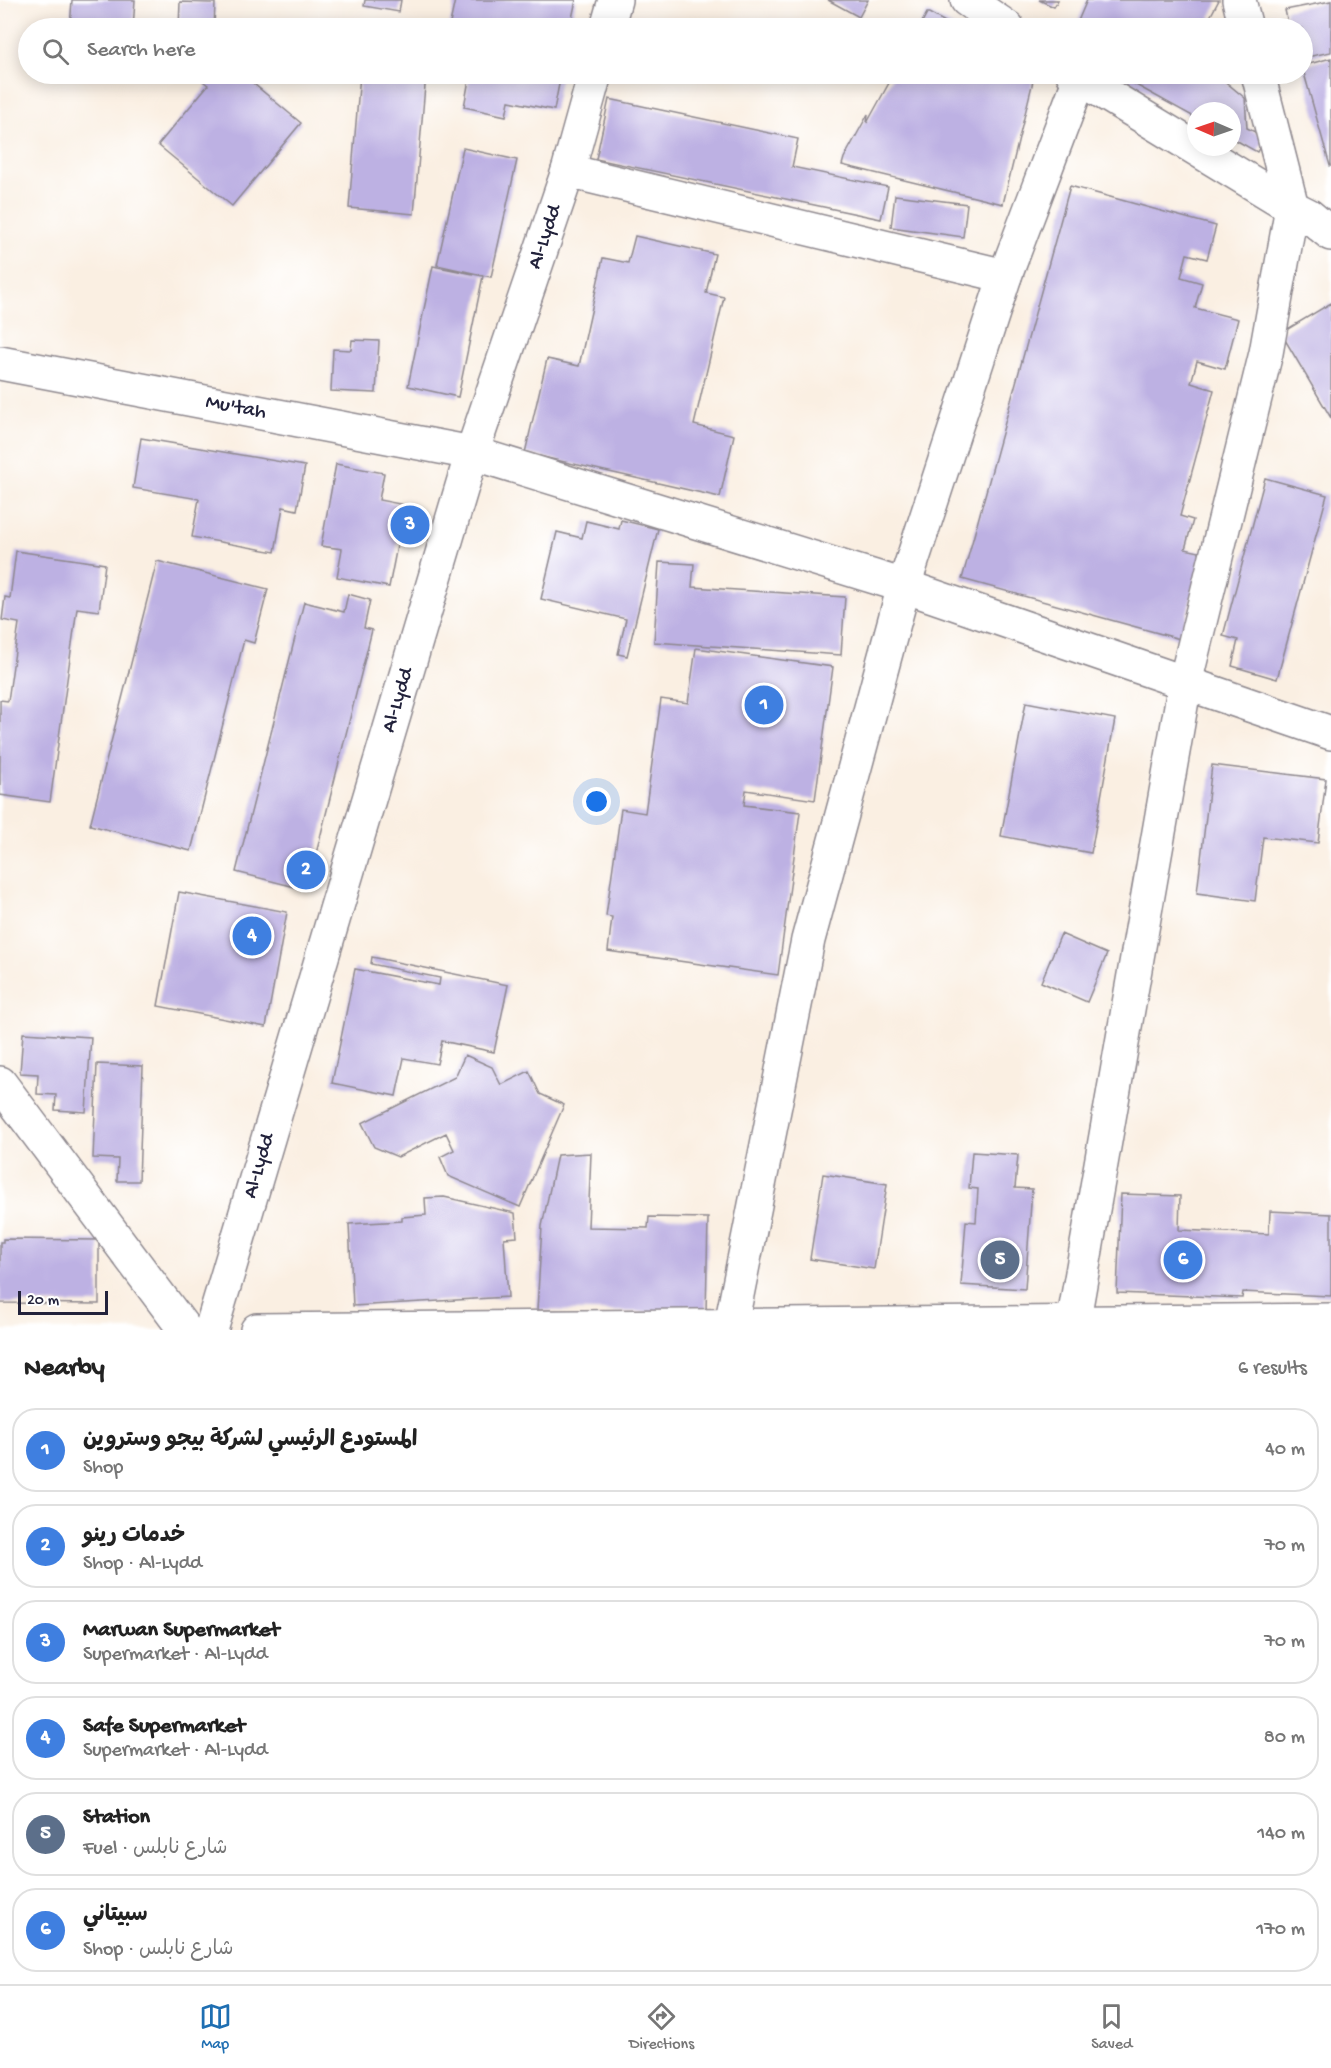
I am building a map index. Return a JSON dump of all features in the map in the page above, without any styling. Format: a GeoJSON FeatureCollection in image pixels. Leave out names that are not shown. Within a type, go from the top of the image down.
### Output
{"type":"FeatureCollection","features":[{"type":"Feature","properties":{"kind":"street"},"geometry":{"type":"LineString","coordinates":[[610,18],[615,0]]}},
{"type":"Feature","properties":{"kind":"street"},"geometry":{"type":"LineString","coordinates":[[967,0],[993,18]]}},
{"type":"Feature","properties":{"kind":"street"},"geometry":{"type":"LineString","coordinates":[[1239,0],[1244,18]]}},
{"type":"Feature","properties":{"kind":"street","name":"Al-Lydd"},"geometry":{"type":"LineString","coordinates":[[210,1330],[472,453],[568,171],[592,84]]}},
{"type":"Feature","properties":{"kind":"street"},"geometry":{"type":"LineString","coordinates":[[730,1328],[808,940],[904,586],[1005,276],[1073,84]]}},
{"type":"Feature","properties":{"kind":"street"},"geometry":{"type":"LineString","coordinates":[[1089,84],[1308,215],[1331,234]]}},
{"type":"Feature","properties":{"kind":"street"},"geometry":{"type":"LineString","coordinates":[[1072,1327],[1185,683],[1266,353],[1292,207],[1261,84]]}},
{"type":"Feature","properties":{"kind":"street"},"geometry":{"type":"LineString","coordinates":[[568,171],[1005,276]]}},
{"type":"Feature","properties":{"kind":"street","name":"Mu'tah"},"geometry":{"type":"LineString","coordinates":[[0,363],[472,453],[904,586],[1331,733]]}},
{"type":"Feature","properties":{"kind":"street"},"geometry":{"type":"LineString","coordinates":[[0,1083],[185,1330]]}},
{"type":"Feature","properties":{"kind":"street"},"geometry":{"type":"LineString","coordinates":[[257,1330],[1072,1327],[1331,1320]]}},
{"type":"Feature","properties":{"kind":"building"},"geometry":{"type":"Polygon","coordinates":[[[72,0],[135,0],[134,18],[71,18],[72,0]]]}},
{"type":"Feature","properties":{"kind":"building"},"geometry":{"type":"Polygon","coordinates":[[[365,0],[401,0],[399,12],[364,6],[365,0]]]}},
{"type":"Feature","properties":{"kind":"building"},"geometry":{"type":"Polygon","coordinates":[[[455,0],[576,0],[572,18],[451,18],[455,0]]]}},
{"type":"Feature","properties":{"kind":"building"},"geometry":{"type":"Polygon","coordinates":[[[828,0],[868,0],[859,17],[828,0]]]}},
{"type":"Feature","properties":{"kind":"building"},"geometry":{"type":"Polygon","coordinates":[[[1039,0],[1058,0],[1054,7],[1039,0]]]}},
{"type":"Feature","properties":{"kind":"building"},"geometry":{"type":"Polygon","coordinates":[[[1087,0],[1219,0],[1211,18],[1079,18],[1087,0]]]}},
{"type":"Feature","properties":{"kind":"building"},"geometry":{"type":"Polygon","coordinates":[[[1331,1],[1331,52],[1313,56],[1313,18],[1287,18],[1285,10],[1331,1]]]}},
{"type":"Feature","properties":{"kind":"building"},"geometry":{"type":"Polygon","coordinates":[[[180,2],[215,3],[214,18],[179,18],[180,2]]]}},
{"type":"Feature","properties":{"kind":"building"},"geometry":{"type":"Polygon","coordinates":[[[929,13],[938,18],[924,18],[929,13]]]}},
{"type":"Feature","properties":{"kind":"building"},"geometry":{"type":"Polygon","coordinates":[[[1331,58],[1331,166],[1307,84],[1313,84],[1313,63],[1331,58]]]}},
{"type":"Feature","properties":{"kind":"building"},"geometry":{"type":"Polygon","coordinates":[[[254,84],[301,123],[232,206],[158,145],[208,85],[254,84]]]}},
{"type":"Feature","properties":{"kind":"building"},"geometry":{"type":"Polygon","coordinates":[[[359,84],[425,84],[414,214],[349,208],[359,84]]]}},
{"type":"Feature","properties":{"kind":"building"},"geometry":{"type":"Polygon","coordinates":[[[468,84],[559,84],[554,110],[509,101],[506,116],[464,107],[468,84]]]}},
{"type":"Feature","properties":{"kind":"building"},"geometry":{"type":"Polygon","coordinates":[[[888,84],[1032,84],[1003,204],[842,165],[868,114],[867,123],[888,84]]]}},
{"type":"Feature","properties":{"kind":"building"},"geometry":{"type":"Polygon","coordinates":[[[1134,84],[1228,84],[1245,98],[1247,128],[1265,137],[1257,152],[1241,143],[1241,102],[1187,102],[1187,113],[1134,84]]]}},
{"type":"Feature","properties":{"kind":"building"},"geometry":{"type":"Polygon","coordinates":[[[609,99],[798,139],[792,167],[888,187],[881,219],[596,159],[609,99]]]}},
{"type":"Feature","properties":{"kind":"building"},"geometry":{"type":"Polygon","coordinates":[[[463,148],[517,160],[491,277],[437,265],[463,148]]]}},
{"type":"Feature","properties":{"kind":"building"},"geometry":{"type":"Polygon","coordinates":[[[1070,186],[1216,226],[1207,259],[1187,254],[1181,277],[1202,283],[1195,308],[1238,319],[1225,369],[1197,361],[1191,383],[1214,390],[1180,516],[1193,520],[1185,549],[1204,553],[1180,639],[962,579],[1070,186]]]}},
{"type":"Feature","properties":{"kind":"building"},"geometry":{"type":"Polygon","coordinates":[[[895,195],[967,204],[963,237],[891,227],[895,195]]]}},
{"type":"Feature","properties":{"kind":"building"},"geometry":{"type":"Polygon","coordinates":[[[635,236],[715,254],[706,293],[724,297],[694,425],[734,435],[720,497],[525,453],[547,359],[579,366],[603,258],[628,263],[635,236]]]}},
{"type":"Feature","properties":{"kind":"building"},"geometry":{"type":"Polygon","coordinates":[[[433,266],[483,276],[458,397],[408,386],[433,266]]]}},
{"type":"Feature","properties":{"kind":"building"},"geometry":{"type":"Polygon","coordinates":[[[1331,303],[1331,418],[1281,333],[1331,303]]]}},
{"type":"Feature","properties":{"kind":"building"},"geometry":{"type":"Polygon","coordinates":[[[352,340],[379,341],[376,393],[331,391],[333,349],[351,350],[352,340]]]}},
{"type":"Feature","properties":{"kind":"building"},"geometry":{"type":"Polygon","coordinates":[[[141,438],[305,466],[297,510],[283,507],[275,552],[192,537],[199,499],[133,488],[141,438]]]}},
{"type":"Feature","properties":{"kind":"building"},"geometry":{"type":"Polygon","coordinates":[[[336,464],[384,473],[379,500],[405,505],[389,587],[337,577],[342,549],[321,546],[336,464]]]}},
{"type":"Feature","properties":{"kind":"building"},"geometry":{"type":"Polygon","coordinates":[[[1265,478],[1327,495],[1277,679],[1232,666],[1238,640],[1223,636],[1265,478]]]}},
{"type":"Feature","properties":{"kind":"building"},"geometry":{"type":"Polygon","coordinates":[[[621,520],[658,529],[627,656],[618,654],[626,619],[541,599],[557,532],[582,538],[586,521],[619,529],[621,520]]]}},
{"type":"Feature","properties":{"kind":"building"},"geometry":{"type":"Polygon","coordinates":[[[16,551],[105,564],[99,611],[77,608],[50,802],[0,795],[0,700],[8,701],[19,623],[2,620],[5,597],[10,598],[16,551]]]}},
{"type":"Feature","properties":{"kind":"building"},"geometry":{"type":"Polygon","coordinates":[[[157,561],[268,589],[254,643],[244,640],[191,851],[90,825],[157,561]]]}},
{"type":"Feature","properties":{"kind":"building"},"geometry":{"type":"Polygon","coordinates":[[[659,562],[694,564],[692,587],[845,597],[841,655],[654,642],[659,562]]]}},
{"type":"Feature","properties":{"kind":"building"},"geometry":{"type":"Polygon","coordinates":[[[348,594],[370,600],[364,628],[372,630],[307,890],[236,872],[304,602],[344,612],[348,594]]]}},
{"type":"Feature","properties":{"kind":"building"},"geometry":{"type":"Polygon","coordinates":[[[696,648],[833,667],[815,800],[746,790],[744,805],[800,812],[778,975],[608,951],[612,917],[606,916],[621,809],[645,813],[661,699],[688,703],[696,648]]]}},
{"type":"Feature","properties":{"kind":"building"},"geometry":{"type":"Polygon","coordinates":[[[1026,702],[1115,719],[1091,853],[1001,836],[1026,702]]]}},
{"type":"Feature","properties":{"kind":"building"},"geometry":{"type":"Polygon","coordinates":[[[1212,765],[1326,779],[1318,843],[1263,837],[1255,901],[1197,893],[1212,765]]]}},
{"type":"Feature","properties":{"kind":"building"},"geometry":{"type":"Polygon","coordinates":[[[179,892],[287,912],[266,1027],[158,1006],[179,892]]]}},
{"type":"Feature","properties":{"kind":"building"},"geometry":{"type":"Polygon","coordinates":[[[1061,934],[1107,954],[1087,1002],[1041,982],[1061,934]]]}},
{"type":"Feature","properties":{"kind":"building"},"geometry":{"type":"Polygon","coordinates":[[[372,957],[508,985],[494,1052],[442,1041],[437,1064],[404,1058],[396,1096],[332,1083],[355,969],[439,985],[440,978],[371,964],[372,957]]]}},
{"type":"Feature","properties":{"kind":"building"},"geometry":{"type":"Polygon","coordinates":[[[23,1033],[91,1037],[86,1112],[55,1110],[56,1095],[37,1094],[38,1074],[20,1073],[23,1033]]]}},
{"type":"Feature","properties":{"kind":"building"},"geometry":{"type":"Polygon","coordinates":[[[465,1055],[492,1067],[501,1085],[529,1071],[540,1094],[564,1105],[520,1207],[448,1176],[440,1157],[454,1150],[446,1133],[398,1157],[374,1147],[362,1123],[455,1077],[465,1055]]]}},
{"type":"Feature","properties":{"kind":"building"},"geometry":{"type":"Polygon","coordinates":[[[97,1064],[143,1066],[139,1181],[117,1181],[118,1159],[93,1158],[97,1064]]]}},
{"type":"Feature","properties":{"kind":"building"},"geometry":{"type":"Polygon","coordinates":[[[972,1152],[1018,1155],[1015,1188],[1032,1189],[1025,1289],[961,1285],[966,1221],[976,1222],[978,1189],[969,1188],[972,1152]]]}},
{"type":"Feature","properties":{"kind":"building"},"geometry":{"type":"Polygon","coordinates":[[[591,1153],[588,1227],[648,1228],[649,1217],[708,1218],[706,1313],[537,1310],[542,1226],[557,1155],[591,1153]]]}},
{"type":"Feature","properties":{"kind":"building"},"geometry":{"type":"Polygon","coordinates":[[[823,1174],[887,1184],[874,1269],[810,1259],[823,1174]]]}},
{"type":"Feature","properties":{"kind":"building"},"geometry":{"type":"Polygon","coordinates":[[[1121,1194],[1180,1196],[1179,1230],[1269,1234],[1270,1211],[1331,1214],[1331,1296],[1243,1292],[1242,1298],[1117,1293],[1121,1194]]]}},
{"type":"Feature","properties":{"kind":"building"},"geometry":{"type":"Polygon","coordinates":[[[444,1197],[515,1213],[517,1237],[504,1238],[508,1297],[353,1306],[349,1224],[402,1221],[402,1217],[426,1215],[425,1198],[444,1197]]]}},
{"type":"Feature","properties":{"kind":"building"},"geometry":{"type":"Polygon","coordinates":[[[3,1239],[99,1240],[99,1304],[0,1303],[0,1242],[3,1242],[3,1239]]]}},
{"type":"Feature","properties":{"kind":"place","name":"Marwan Supermarket"},"geometry":{"type":"Point","coordinates":[410,525]}},
{"type":"Feature","properties":{"kind":"place","name":"المستودع الرئيسي لشركة بيجو وستروين"},"geometry":{"type":"Point","coordinates":[764,705]}},
{"type":"Feature","properties":{"kind":"place","name":"خدمات رينو"},"geometry":{"type":"Point","coordinates":[306,870]}},
{"type":"Feature","properties":{"kind":"place","name":"Safe Supermarket"},"geometry":{"type":"Point","coordinates":[252,936]}},
{"type":"Feature","properties":{"kind":"place","name":"Station"},"geometry":{"type":"Point","coordinates":[1000,1260]}},
{"type":"Feature","properties":{"kind":"place","name":"سبيتاني"},"geometry":{"type":"Point","coordinates":[1183,1260]}}]}
